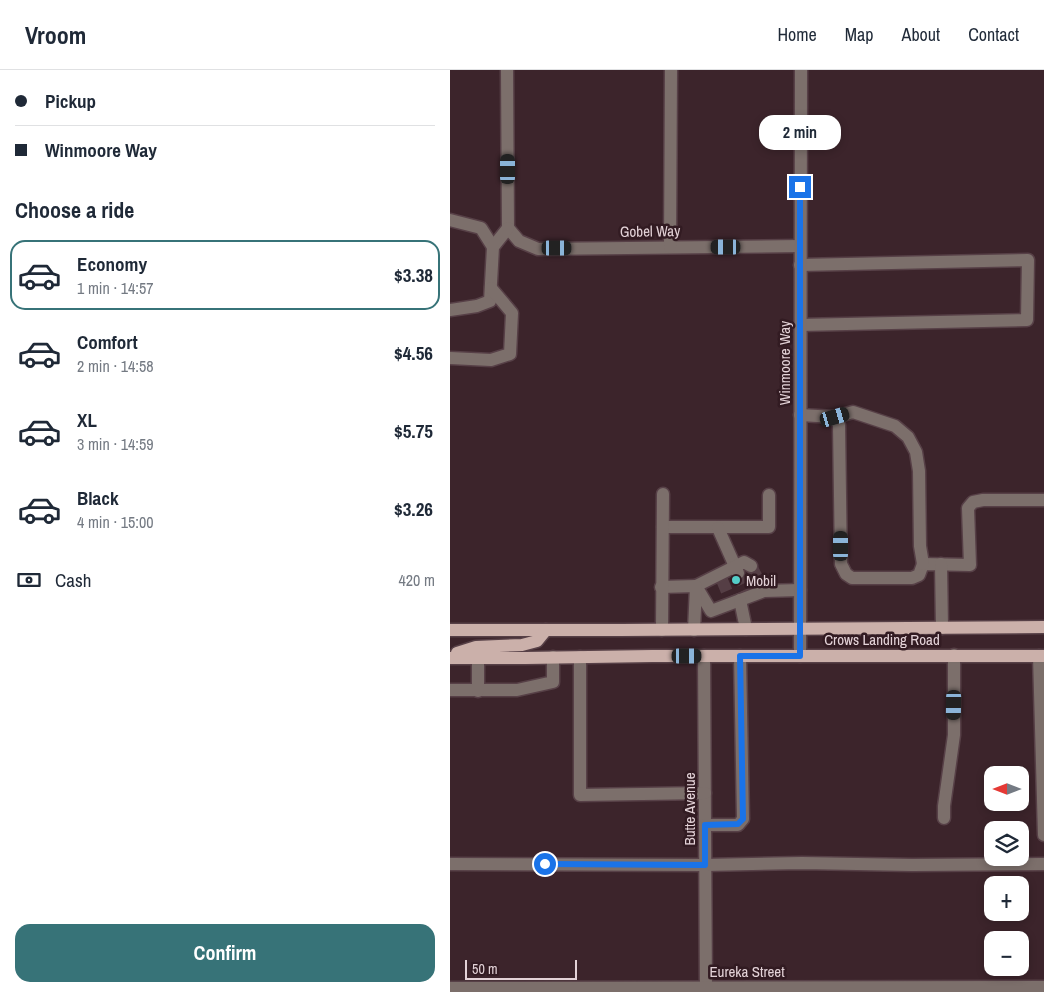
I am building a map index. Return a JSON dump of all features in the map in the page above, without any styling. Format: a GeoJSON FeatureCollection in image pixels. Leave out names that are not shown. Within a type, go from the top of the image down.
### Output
{"type":"FeatureCollection","features":[{"type":"Feature","properties":{"kind":"main road","name":"Crows Landing Road"},"geometry":{"type":"LineString","coordinates":[[450,630],[1044,628]]}},
{"type":"Feature","properties":{"kind":"main road"},"geometry":{"type":"LineString","coordinates":[[450,657],[476,648],[522,645],[537,641],[546,630]]}},
{"type":"Feature","properties":{"kind":"main road","name":"Crows Landing Road"},"geometry":{"type":"LineString","coordinates":[[450,657],[1042,656]]}},
{"type":"Feature","properties":{"kind":"street"},"geometry":{"type":"LineString","coordinates":[[450,310],[477,306],[490,301],[493,247],[508,228],[507,70]]}},
{"type":"Feature","properties":{"kind":"street"},"geometry":{"type":"LineString","coordinates":[[670,247],[671,70]]}},
{"type":"Feature","properties":{"kind":"street","name":"Winmoore Way"},"geometry":{"type":"LineString","coordinates":[[800,656],[801,70]]}},
{"type":"Feature","properties":{"kind":"street"},"geometry":{"type":"LineString","coordinates":[[450,220],[481,228],[493,247]]}},
{"type":"Feature","properties":{"kind":"street","name":"Gobel Way"},"geometry":{"type":"LineString","coordinates":[[508,228],[519,241],[538,249],[800,246]]}},
{"type":"Feature","properties":{"kind":"street"},"geometry":{"type":"LineString","coordinates":[[800,265],[1028,260],[1027,320],[800,325]]}},
{"type":"Feature","properties":{"kind":"street"},"geometry":{"type":"LineString","coordinates":[[450,358],[491,360],[510,354],[512,313],[490,288]]}},
{"type":"Feature","properties":{"kind":"street"},"geometry":{"type":"LineString","coordinates":[[800,415],[835,417],[853,412],[895,426],[908,437],[916,452],[918,471],[920,546],[923,564],[919,575],[912,578],[852,578],[846,574],[841,564],[839,425],[835,417]]}},
{"type":"Feature","properties":{"kind":"street"},"geometry":{"type":"LineString","coordinates":[[662,630],[663,494]]}},
{"type":"Feature","properties":{"kind":"street"},"geometry":{"type":"LineString","coordinates":[[663,527],[768,528],[769,495]]}},
{"type":"Feature","properties":{"kind":"street"},"geometry":{"type":"LineString","coordinates":[[923,564],[970,565],[968,508],[973,502],[983,500],[1044,500]]}},
{"type":"Feature","properties":{"kind":"street"},"geometry":{"type":"LineString","coordinates":[[718,528],[737,570]]}},
{"type":"Feature","properties":{"kind":"street"},"geometry":{"type":"LineString","coordinates":[[661,587],[696,586],[737,570],[744,562],[751,566]]}},
{"type":"Feature","properties":{"kind":"street"},"geometry":{"type":"LineString","coordinates":[[941,564],[942,628]]}},
{"type":"Feature","properties":{"kind":"street"},"geometry":{"type":"LineString","coordinates":[[696,586],[711,611],[762,588],[800,590]]}},
{"type":"Feature","properties":{"kind":"street"},"geometry":{"type":"LineString","coordinates":[[694,630],[696,586]]}},
{"type":"Feature","properties":{"kind":"street"},"geometry":{"type":"LineString","coordinates":[[740,598],[746,630]]}},
{"type":"Feature","properties":{"kind":"street"},"geometry":{"type":"LineString","coordinates":[[944,818],[954,735],[954,655]]}},
{"type":"Feature","properties":{"kind":"street","name":"Butte Avenue"},"geometry":{"type":"LineString","coordinates":[[704,656],[706,990]]}},
{"type":"Feature","properties":{"kind":"street"},"geometry":{"type":"LineString","coordinates":[[705,825],[738,824],[743,819],[740,656]]}},
{"type":"Feature","properties":{"kind":"street"},"geometry":{"type":"LineString","coordinates":[[1042,656],[1044,835]]}},
{"type":"Feature","properties":{"kind":"street"},"geometry":{"type":"LineString","coordinates":[[450,690],[517,690],[553,682],[553,657]]}},
{"type":"Feature","properties":{"kind":"street"},"geometry":{"type":"LineString","coordinates":[[580,657],[580,795],[705,793]]}},
{"type":"Feature","properties":{"kind":"street"},"geometry":{"type":"LineString","coordinates":[[478,658],[478,691]]}},
{"type":"Feature","properties":{"kind":"street"},"geometry":{"type":"LineString","coordinates":[[450,864],[1044,864]]}},
{"type":"Feature","properties":{"kind":"street","name":"Eureka Street"},"geometry":{"type":"LineString","coordinates":[[450,988],[706,990],[1044,987]]}},
{"type":"Feature","properties":{"kind":"tunnel"},"geometry":{"type":"LineString","coordinates":[[751,566],[761,585]]}},
{"type":"Feature","properties":{"kind":"tunnel"},"geometry":{"type":"LineString","coordinates":[[738,573],[747,592]]}},
{"type":"Feature","properties":{"kind":"tunnel"},"geometry":{"type":"LineString","coordinates":[[722,580],[730,599]]}},
{"type":"Feature","properties":{"kind":"place","name":"Mobil"},"geometry":{"type":"Point","coordinates":[736,580]}},
{"type":"Feature","properties":{"kind":"route"},"geometry":{"type":"LineString","coordinates":[[545,864],[705,865],[705,825],[738,824],[743,819],[740,656],[800,656],[800,187]]}}]}
